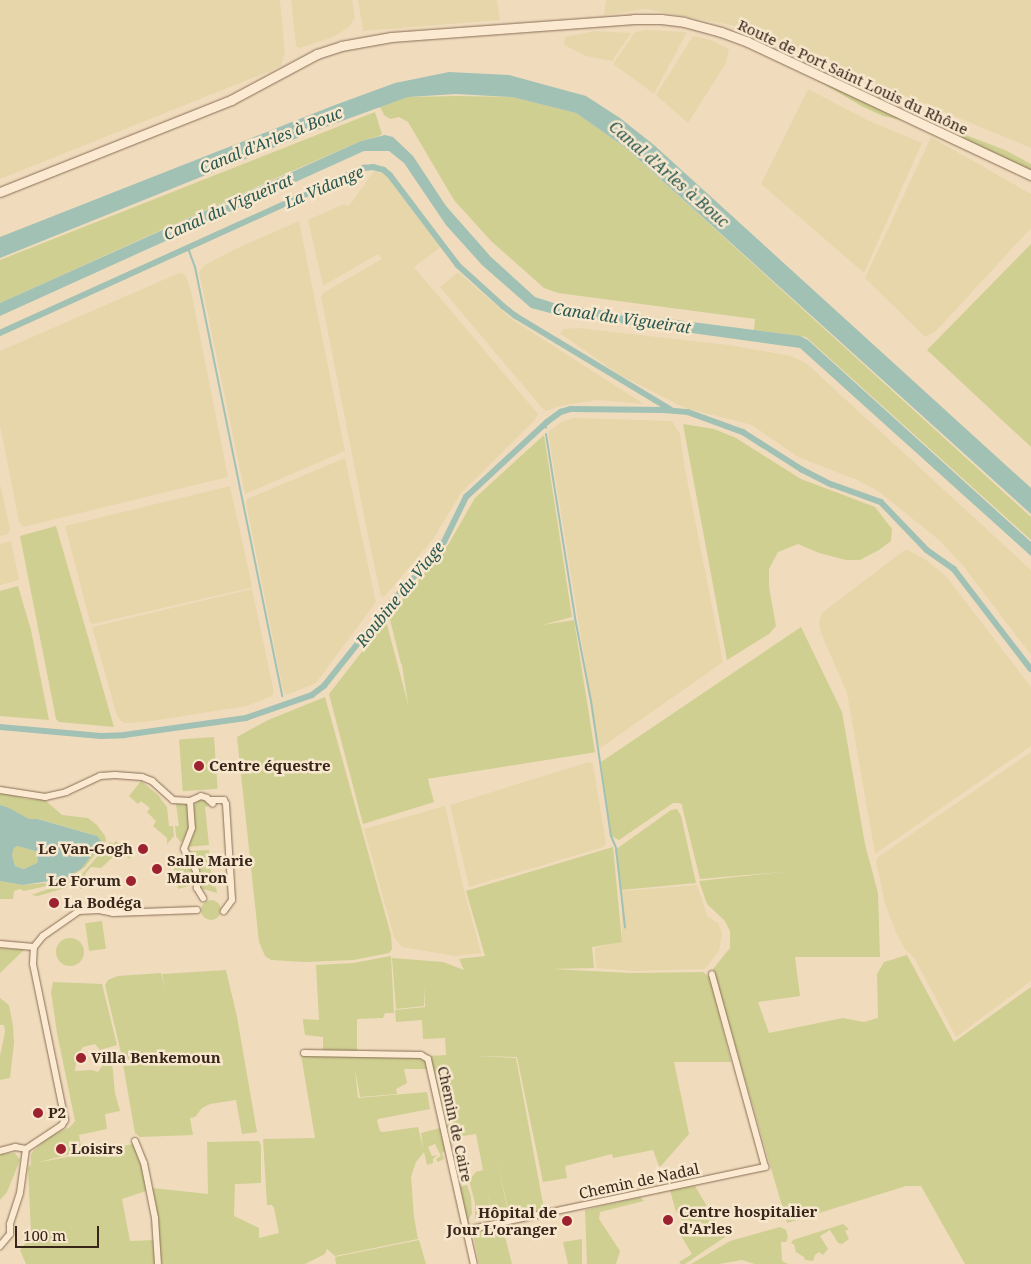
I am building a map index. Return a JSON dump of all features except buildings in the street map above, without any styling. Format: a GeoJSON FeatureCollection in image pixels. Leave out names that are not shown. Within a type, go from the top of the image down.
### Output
{"type":"FeatureCollection","features":[{"type":"Feature","properties":{"kind":"main road","name":"Route de Port Saint Louis du Rhône"},"geometry":{"type":"LineString","coordinates":[[0,192],[231,100],[302,62],[341,46],[391,37],[634,19],[661,19],[684,22],[722,32],[748,42],[1031,175]]}},
{"type":"Feature","properties":{"kind":"street"},"geometry":{"type":"LineString","coordinates":[[0,790],[45,797],[66,792],[100,776],[116,775],[142,777],[152,781],[173,800],[190,801],[201,796],[211,802],[224,800],[226,804],[232,900],[224,912]]}},
{"type":"Feature","properties":{"kind":"street"},"geometry":{"type":"LineString","coordinates":[[190,801],[192,828],[184,849],[196,871],[197,888],[203,898]]}},
{"type":"Feature","properties":{"kind":"street"},"geometry":{"type":"LineString","coordinates":[[0,1150],[16,1147],[26,1149],[62,1125],[65,1120],[33,964],[34,947],[43,936],[79,912],[99,910],[113,913],[197,910]]}},
{"type":"Feature","properties":{"kind":"street"},"geometry":{"type":"LineString","coordinates":[[0,944],[34,947]]}},
{"type":"Feature","properties":{"kind":"street","name":"Chemin de Nadal"},"geometry":{"type":"LineString","coordinates":[[466,1230],[765,1167],[712,974]]}},
{"type":"Feature","properties":{"kind":"street","name":"Chemin de Caire"},"geometry":{"type":"LineString","coordinates":[[304,1053],[420,1055],[428,1059],[466,1230]]}},
{"type":"Feature","properties":{"kind":"street"},"geometry":{"type":"LineString","coordinates":[[134,1141],[144,1163],[154,1218],[158,1264]]}},
{"type":"Feature","properties":{"kind":"street"},"geometry":{"type":"LineString","coordinates":[[0,1246],[10,1234],[10,1224],[20,1193],[26,1149]]}},
{"type":"Feature","properties":{"kind":"street"},"geometry":{"type":"LineString","coordinates":[[466,1230],[474,1264]]}},
{"type":"Feature","properties":{"kind":"shaded area"},"geometry":{"type":"Polygon","coordinates":[[[0,0],[280,0],[285,53],[281,65],[270,71],[0,179],[0,0]]]}},
{"type":"Feature","properties":{"kind":"shaded area"},"geometry":{"type":"Polygon","coordinates":[[[291,0],[352,0],[355,18],[348,28],[333,37],[300,48],[296,46],[291,0]]]}},
{"type":"Feature","properties":{"kind":"shaded area"},"geometry":{"type":"Polygon","coordinates":[[[358,0],[497,0],[500,20],[363,31],[358,0]]]}},
{"type":"Feature","properties":{"kind":"shaded area"},"geometry":{"type":"Polygon","coordinates":[[[606,0],[1031,0],[1031,148],[736,26],[646,9],[604,15],[606,0]]]}},
{"type":"Feature","properties":{"kind":"shaded area"},"geometry":{"type":"Polygon","coordinates":[[[647,30],[687,32],[654,94],[613,64],[635,32],[647,30]]]}},
{"type":"Feature","properties":{"kind":"shaded area"},"geometry":{"type":"Polygon","coordinates":[[[595,31],[631,33],[612,61],[586,56],[564,45],[565,37],[595,31]]]}},
{"type":"Feature","properties":{"kind":"shaded area"},"geometry":{"type":"Polygon","coordinates":[[[693,36],[711,40],[729,49],[726,63],[688,123],[656,95],[693,36]]]}},
{"type":"Feature","properties":{"kind":"shaded area"},"geometry":{"type":"Polygon","coordinates":[[[808,89],[867,120],[922,143],[864,273],[761,184],[808,89]]]}},
{"type":"Feature","properties":{"kind":"shaded area"},"geometry":{"type":"Polygon","coordinates":[[[931,137],[1031,194],[1031,228],[936,331],[925,337],[865,278],[931,137]]]}},
{"type":"Feature","properties":{"kind":"shaded area"},"geometry":{"type":"Polygon","coordinates":[[[374,171],[385,174],[441,247],[414,267],[538,414],[535,420],[461,493],[433,539],[384,597],[381,596],[370,546],[321,297],[323,293],[382,259],[378,254],[323,286],[308,220],[344,204],[349,206],[374,171]]]}},
{"type":"Feature","properties":{"kind":"shaded area"},"geometry":{"type":"Polygon","coordinates":[[[299,221],[345,451],[245,494],[199,272],[205,265],[233,250],[299,221]]]}},
{"type":"Feature","properties":{"kind":"shaded area"},"geometry":{"type":"Polygon","coordinates":[[[458,272],[513,320],[644,404],[597,400],[560,406],[546,411],[543,409],[440,287],[458,272]]]}},
{"type":"Feature","properties":{"kind":"shaded area"},"geometry":{"type":"Polygon","coordinates":[[[179,273],[184,274],[191,291],[228,477],[23,527],[19,522],[0,425],[0,351],[179,273]]]}},
{"type":"Feature","properties":{"kind":"shaded area"},"geometry":{"type":"Polygon","coordinates":[[[578,328],[729,345],[791,356],[806,363],[1031,570],[1031,655],[964,567],[939,540],[878,491],[857,480],[798,457],[752,425],[685,408],[618,374],[560,333],[564,329],[578,328]]]}},
{"type":"Feature","properties":{"kind":"shaded area"},"geometry":{"type":"Polygon","coordinates":[[[574,418],[672,421],[680,434],[684,464],[723,662],[599,749],[548,432],[561,422],[574,418]]]}},
{"type":"Feature","properties":{"kind":"shaded area"},"geometry":{"type":"Polygon","coordinates":[[[345,458],[376,602],[316,683],[286,695],[283,690],[246,503],[247,499],[345,458]]]}},
{"type":"Feature","properties":{"kind":"shaded area"},"geometry":{"type":"Polygon","coordinates":[[[0,484],[10,529],[8,534],[0,536],[0,484]]]}},
{"type":"Feature","properties":{"kind":"shaded area"},"geometry":{"type":"Polygon","coordinates":[[[230,486],[252,586],[250,588],[93,624],[90,622],[65,526],[230,486]]]}},
{"type":"Feature","properties":{"kind":"shaded area"},"geometry":{"type":"Polygon","coordinates":[[[11,541],[19,580],[0,585],[0,544],[11,541]]]}},
{"type":"Feature","properties":{"kind":"shaded area"},"geometry":{"type":"Polygon","coordinates":[[[906,549],[926,560],[946,576],[1031,687],[1031,746],[875,854],[847,693],[821,633],[819,621],[823,612],[906,549]]]}},
{"type":"Feature","properties":{"kind":"shaded area"},"geometry":{"type":"Polygon","coordinates":[[[252,589],[274,692],[272,696],[247,706],[145,722],[125,723],[121,721],[117,716],[92,627],[252,589]]]}},
{"type":"Feature","properties":{"kind":"shaded area"},"geometry":{"type":"Polygon","coordinates":[[[1031,752],[1031,981],[956,1037],[915,959],[904,948],[895,930],[885,904],[876,861],[878,857],[1031,752]]]}},
{"type":"Feature","properties":{"kind":"shaded area"},"geometry":{"type":"Polygon","coordinates":[[[589,762],[593,764],[606,843],[604,847],[469,887],[450,805],[589,762]]]}},
{"type":"Feature","properties":{"kind":"shaded area"},"geometry":{"type":"Polygon","coordinates":[[[445,806],[464,890],[481,953],[454,956],[402,947],[394,937],[364,829],[445,806]]]}},
{"type":"Feature","properties":{"kind":"shaded area"},"geometry":{"type":"Polygon","coordinates":[[[697,885],[708,917],[718,923],[722,933],[719,951],[705,969],[633,971],[596,968],[595,948],[622,941],[622,891],[697,885]]]}},
{"type":"Feature","properties":{"kind":"green space"},"geometry":{"type":"Polygon","coordinates":[[[807,74],[907,121],[883,116],[863,107],[807,74]]]}},
{"type":"Feature","properties":{"kind":"green space"},"geometry":{"type":"Polygon","coordinates":[[[407,97],[512,97],[576,113],[626,148],[1031,517],[1031,540],[806,337],[754,330],[755,319],[558,293],[544,288],[491,241],[454,200],[408,122],[399,117],[390,119],[384,115],[380,107],[407,97]]]}},
{"type":"Feature","properties":{"kind":"green space"},"geometry":{"type":"Polygon","coordinates":[[[375,112],[382,134],[379,136],[361,141],[283,175],[0,303],[0,260],[375,112]]]}},
{"type":"Feature","properties":{"kind":"green space"},"geometry":{"type":"Polygon","coordinates":[[[966,135],[1005,150],[1031,164],[1031,171],[959,136],[966,135]]]}},
{"type":"Feature","properties":{"kind":"green space"},"geometry":{"type":"Polygon","coordinates":[[[1031,244],[1031,447],[927,350],[1031,244]]]}},
{"type":"Feature","properties":{"kind":"green space"},"geometry":{"type":"Polygon","coordinates":[[[683,424],[714,429],[736,438],[801,479],[875,507],[892,529],[891,541],[860,560],[846,560],[819,553],[798,544],[778,552],[769,569],[769,587],[776,626],[769,634],[727,660],[683,424]]]}},
{"type":"Feature","properties":{"kind":"green space"},"geometry":{"type":"Polygon","coordinates":[[[544,435],[572,617],[401,664],[389,615],[448,545],[475,498],[544,435]]]}},
{"type":"Feature","properties":{"kind":"green space"},"geometry":{"type":"Polygon","coordinates":[[[56,526],[114,727],[59,722],[56,719],[20,536],[56,526]]]}},
{"type":"Feature","properties":{"kind":"green space"},"geometry":{"type":"Polygon","coordinates":[[[18,586],[31,630],[49,720],[0,716],[0,591],[18,586]]]}},
{"type":"Feature","properties":{"kind":"green space"},"geometry":{"type":"Polygon","coordinates":[[[574,620],[595,752],[420,780],[399,648],[574,620]]]}},
{"type":"Feature","properties":{"kind":"green space"},"geometry":{"type":"Polygon","coordinates":[[[386,621],[434,802],[363,824],[329,694],[386,621]]]}},
{"type":"Feature","properties":{"kind":"green space"},"geometry":{"type":"Polygon","coordinates":[[[801,627],[842,712],[865,844],[878,893],[880,957],[795,957],[800,996],[758,1002],[769,1033],[843,1018],[864,1022],[878,1018],[877,974],[884,962],[907,955],[954,1042],[1031,987],[1031,1264],[965,1264],[921,1186],[906,1186],[787,1223],[713,969],[730,948],[730,931],[725,921],[707,904],[699,881],[793,871],[700,879],[683,805],[679,803],[673,803],[619,840],[611,836],[601,762],[801,627]]]}},
{"type":"Feature","properties":{"kind":"green space"},"geometry":{"type":"Polygon","coordinates":[[[325,697],[391,935],[392,949],[389,953],[354,960],[304,962],[271,960],[265,956],[259,942],[237,737],[268,720],[325,697]]]}},
{"type":"Feature","properties":{"kind":"green space","name":"Centre équestre"},"geometry":{"type":"Polygon","coordinates":[[[214,737],[218,789],[183,791],[179,739],[214,737]]]}},
{"type":"Feature","properties":{"kind":"green space"},"geometry":{"type":"Polygon","coordinates":[[[141,781],[158,795],[167,807],[169,826],[173,826],[174,836],[167,844],[167,838],[153,826],[156,821],[147,812],[150,808],[141,801],[138,804],[129,796],[141,781]]]}},
{"type":"Feature","properties":{"kind":"green space"},"geometry":{"type":"Polygon","coordinates":[[[0,792],[27,799],[45,800],[62,815],[88,818],[97,825],[105,836],[106,841],[85,867],[64,882],[24,891],[20,889],[14,891],[13,899],[0,899],[0,881],[23,885],[54,882],[81,869],[89,858],[97,836],[39,819],[29,819],[0,805],[0,792]]]}},
{"type":"Feature","properties":{"kind":"green space"},"geometry":{"type":"Polygon","coordinates":[[[199,800],[205,800],[209,806],[205,807],[209,845],[187,847],[194,834],[194,805],[199,800]]]}},
{"type":"Feature","properties":{"kind":"green space"},"geometry":{"type":"Polygon","coordinates":[[[188,802],[191,823],[181,843],[176,836],[175,826],[179,826],[176,804],[188,802]]]}},
{"type":"Feature","properties":{"kind":"green space"},"geometry":{"type":"Polygon","coordinates":[[[677,809],[681,816],[696,883],[621,890],[615,850],[671,810],[677,809]]]}},
{"type":"Feature","properties":{"kind":"green space"},"geometry":{"type":"Polygon","coordinates":[[[116,841],[133,854],[129,859],[119,849],[114,850],[112,858],[101,868],[91,867],[85,874],[89,886],[81,889],[75,885],[38,896],[31,895],[72,881],[82,874],[110,842],[113,844],[116,841]]]}},
{"type":"Feature","properties":{"kind":"green space"},"geometry":{"type":"Polygon","coordinates":[[[17,846],[35,851],[37,863],[24,869],[15,866],[12,855],[14,848],[17,846]]]}},
{"type":"Feature","properties":{"kind":"green space"},"geometry":{"type":"Polygon","coordinates":[[[613,847],[622,942],[592,947],[594,968],[551,969],[631,973],[703,972],[710,978],[731,1062],[674,1062],[689,1134],[661,1166],[659,1166],[653,1150],[613,1158],[612,1154],[565,1166],[567,1178],[543,1182],[517,1057],[474,1056],[516,1058],[544,1209],[510,1217],[496,1156],[509,1216],[493,1219],[486,1185],[492,1217],[475,1219],[475,1203],[469,1180],[476,1172],[483,1170],[476,1134],[450,1138],[430,1056],[446,1055],[445,1038],[423,1039],[422,1020],[396,1022],[395,1010],[425,1007],[424,985],[424,1006],[396,1009],[392,958],[443,962],[464,970],[459,959],[485,956],[466,891],[613,847]]]}},
{"type":"Feature","properties":{"kind":"green space"},"geometry":{"type":"Polygon","coordinates":[[[209,850],[212,886],[216,887],[217,893],[200,888],[198,867],[187,851],[209,850]]]}},
{"type":"Feature","properties":{"kind":"green space"},"geometry":{"type":"Polygon","coordinates":[[[183,859],[195,875],[195,884],[178,889],[174,869],[183,859]]]}},
{"type":"Feature","properties":{"kind":"green space"},"geometry":{"type":"Polygon","coordinates":[[[207,900],[215,900],[221,906],[221,914],[215,920],[207,920],[201,914],[201,906],[207,900]]]}},
{"type":"Feature","properties":{"kind":"green space"},"geometry":{"type":"Polygon","coordinates":[[[102,921],[106,949],[89,951],[85,923],[102,921]]]}},
{"type":"Feature","properties":{"kind":"green space"},"geometry":{"type":"Polygon","coordinates":[[[70,938],[80,942],[84,952],[80,962],[70,966],[60,962],[56,952],[60,942],[70,938]]]}},
{"type":"Feature","properties":{"kind":"green space"},"geometry":{"type":"Polygon","coordinates":[[[0,948],[14,949],[25,949],[0,973],[0,948]]]}},
{"type":"Feature","properties":{"kind":"green space"},"geometry":{"type":"Polygon","coordinates":[[[391,956],[394,1013],[385,1013],[383,1018],[357,1019],[357,1051],[323,1052],[323,1037],[305,1035],[303,1022],[303,1019],[319,1020],[316,965],[353,963],[391,956]]]}},
{"type":"Feature","properties":{"kind":"green space"},"geometry":{"type":"Polygon","coordinates":[[[226,970],[237,1017],[257,1132],[242,1134],[236,1100],[210,1104],[202,1108],[195,1117],[190,1118],[193,1135],[140,1137],[135,1133],[121,1053],[105,985],[108,980],[118,976],[161,973],[165,990],[162,974],[226,970]]]}},
{"type":"Feature","properties":{"kind":"green space"},"geometry":{"type":"Polygon","coordinates":[[[53,982],[102,984],[117,1045],[100,1050],[95,1044],[83,1047],[77,1056],[75,1071],[92,1070],[98,1072],[106,1060],[112,1062],[115,1093],[120,1111],[105,1114],[107,1129],[79,1135],[82,1151],[36,1163],[133,1144],[142,1163],[146,1191],[122,1199],[130,1241],[155,1240],[157,1264],[26,1264],[20,1250],[29,1239],[31,1233],[28,1168],[31,1164],[31,1155],[49,1137],[70,1127],[75,1121],[57,1033],[51,992],[53,982]]]}},
{"type":"Feature","properties":{"kind":"green space"},"geometry":{"type":"Polygon","coordinates":[[[0,998],[9,1005],[14,1043],[10,1078],[0,1080],[0,1056],[5,1032],[4,1025],[0,1025],[0,998]]]}},
{"type":"Feature","properties":{"kind":"green space"},"geometry":{"type":"Polygon","coordinates":[[[301,1055],[423,1057],[427,1063],[427,1069],[404,1069],[407,1083],[396,1089],[397,1094],[360,1097],[355,1069],[358,1098],[427,1092],[430,1109],[378,1119],[377,1121],[380,1131],[383,1132],[418,1127],[423,1148],[421,1133],[440,1128],[445,1151],[442,1153],[444,1159],[438,1162],[436,1159],[441,1156],[435,1144],[428,1147],[432,1156],[437,1155],[433,1159],[433,1163],[427,1165],[424,1152],[416,1162],[411,1177],[414,1217],[418,1239],[335,1256],[327,1249],[325,1254],[305,1264],[162,1264],[152,1188],[208,1194],[207,1142],[259,1141],[261,1146],[261,1183],[235,1184],[234,1216],[259,1228],[259,1238],[279,1233],[274,1208],[272,1205],[267,1205],[263,1139],[315,1138],[301,1055]]]}},
{"type":"Feature","properties":{"kind":"green space"},"geometry":{"type":"Polygon","coordinates":[[[15,1153],[20,1160],[7,1192],[0,1200],[0,1154],[15,1153]]]}},
{"type":"Feature","properties":{"kind":"green space"},"geometry":{"type":"Polygon","coordinates":[[[467,1185],[471,1197],[472,1213],[468,1221],[470,1227],[466,1228],[458,1187],[467,1185]]]}},
{"type":"Feature","properties":{"kind":"green space"},"geometry":{"type":"Polygon","coordinates":[[[695,1186],[725,1237],[685,1264],[681,1264],[679,1262],[692,1254],[681,1236],[688,1231],[675,1209],[670,1190],[695,1186]]]}},
{"type":"Feature","properties":{"kind":"green space"},"geometry":{"type":"Polygon","coordinates":[[[640,1197],[644,1201],[600,1212],[599,1219],[620,1251],[616,1264],[587,1264],[585,1210],[640,1197]]]}},
{"type":"Feature","properties":{"kind":"green space"},"geometry":{"type":"Polygon","coordinates":[[[843,1224],[849,1229],[845,1231],[849,1239],[842,1244],[838,1243],[830,1230],[820,1236],[828,1249],[823,1255],[819,1252],[815,1255],[813,1261],[805,1260],[804,1257],[796,1252],[794,1244],[791,1244],[793,1240],[843,1224]]]}},
{"type":"Feature","properties":{"kind":"green space"},"geometry":{"type":"Polygon","coordinates":[[[502,1225],[512,1264],[479,1264],[473,1234],[480,1230],[502,1225]]]}},
{"type":"Feature","properties":{"kind":"green space"},"geometry":{"type":"Polygon","coordinates":[[[780,1227],[786,1230],[788,1237],[786,1242],[781,1242],[782,1261],[788,1264],[755,1264],[742,1260],[719,1264],[691,1264],[730,1241],[780,1227]]]}},
{"type":"Feature","properties":{"kind":"green space"},"geometry":{"type":"Polygon","coordinates":[[[582,1239],[582,1264],[568,1264],[563,1242],[582,1239]]]}},
{"type":"Feature","properties":{"kind":"green space"},"geometry":{"type":"Polygon","coordinates":[[[419,1240],[426,1264],[336,1264],[335,1257],[419,1240]]]}},
{"type":"Feature","properties":{"kind":"water","name":"Canal d'Arles à Bouc"},"geometry":{"type":"Polygon","coordinates":[[[449,72],[509,75],[586,96],[620,118],[654,145],[1031,488],[1031,514],[626,148],[576,113],[512,97],[456,94],[408,97],[317,130],[0,258],[0,237],[335,105],[395,83],[449,72]]]}},
{"type":"Feature","properties":{"kind":"water","name":"Canal du Vigueirat"},"geometry":{"type":"Polygon","coordinates":[[[385,135],[393,137],[413,156],[446,206],[491,257],[535,297],[560,305],[800,336],[808,340],[1031,542],[1031,556],[800,348],[554,314],[531,308],[482,265],[446,225],[404,163],[389,151],[364,151],[0,316],[0,303],[361,141],[385,135]]]}},
{"type":"Feature","properties":{"kind":"water"},"geometry":{"type":"Polygon","coordinates":[[[0,805],[29,819],[38,819],[97,836],[102,842],[81,869],[63,879],[23,885],[0,881],[0,805]],[[17,846],[14,848],[12,855],[15,866],[24,869],[37,863],[35,851],[17,846]]]}},
{"type":"Feature","properties":{"kind":"waterway","name":"La Vidange"},"geometry":{"type":"LineString","coordinates":[[0,333],[364,168],[373,167],[384,170],[390,175],[458,265],[503,306],[516,316],[670,409]]}},
{"type":"Feature","properties":{"kind":"waterway"},"geometry":{"type":"LineString","coordinates":[[188,248],[195,267],[282,696]]}},
{"type":"Feature","properties":{"kind":"waterway","name":"Roubine du Viage"},"geometry":{"type":"LineString","coordinates":[[0,727],[101,736],[124,735],[246,718],[312,695],[324,686],[379,617],[444,542],[466,497],[547,422],[561,412],[571,409],[688,412],[743,432],[801,469],[831,484],[881,502],[927,550],[954,569],[1031,669]]}},
{"type":"Feature","properties":{"kind":"waterway","name":"Roubine du Viage"},"geometry":{"type":"LineString","coordinates":[[545,423],[546,428]]}},
{"type":"Feature","properties":{"kind":"waterway"},"geometry":{"type":"LineString","coordinates":[[546,434],[575,618],[591,701],[611,836],[616,848],[625,927]]}},
{"type":"Feature","properties":{"kind":"place","name":"Centre équestre"},"geometry":{"type":"Point","coordinates":[199,766]}},
{"type":"Feature","properties":{"kind":"place","name":"Le Van-Gogh"},"geometry":{"type":"Point","coordinates":[143,849]}},
{"type":"Feature","properties":{"kind":"place","name":"Salle Marie Mauron"},"geometry":{"type":"Point","coordinates":[157,869]}},
{"type":"Feature","properties":{"kind":"place","name":"Le Forum"},"geometry":{"type":"Point","coordinates":[131,881]}},
{"type":"Feature","properties":{"kind":"place","name":"La Bodéga"},"geometry":{"type":"Point","coordinates":[54,903]}},
{"type":"Feature","properties":{"kind":"place","name":"Villa Benkemoun"},"geometry":{"type":"Point","coordinates":[81,1058]}},
{"type":"Feature","properties":{"kind":"place","name":"P2"},"geometry":{"type":"Point","coordinates":[38,1113]}},
{"type":"Feature","properties":{"kind":"place","name":"Loisirs"},"geometry":{"type":"Point","coordinates":[61,1149]}},
{"type":"Feature","properties":{"kind":"place","name":"Centre hospitalier d'Arles"},"geometry":{"type":"Point","coordinates":[668,1220]}},
{"type":"Feature","properties":{"kind":"place","name":"Hôpital de Jour L'oranger"},"geometry":{"type":"Point","coordinates":[567,1221]}}]}
